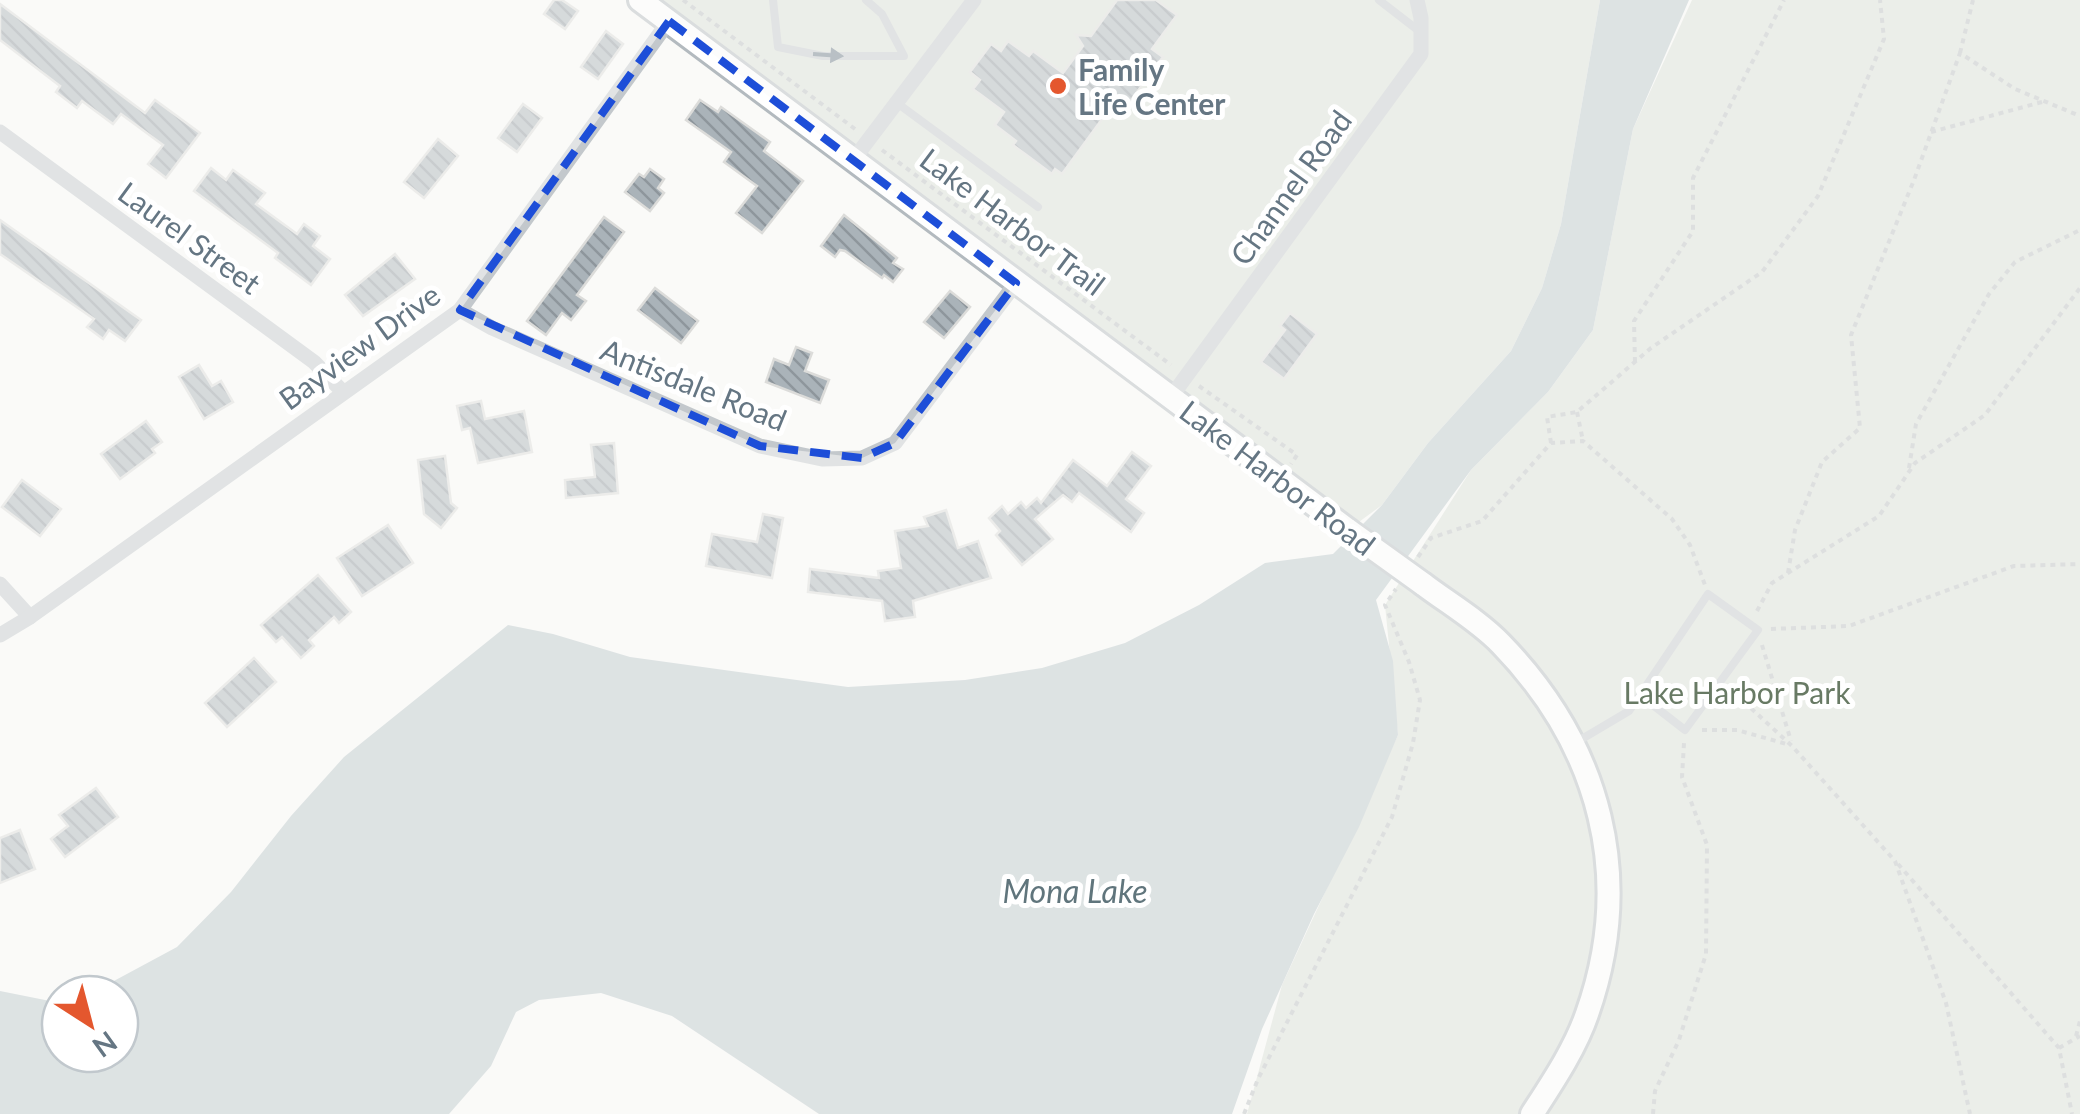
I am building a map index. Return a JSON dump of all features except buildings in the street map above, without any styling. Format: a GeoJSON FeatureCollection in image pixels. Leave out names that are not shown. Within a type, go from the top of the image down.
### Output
{"type":"FeatureCollection","features":[{"type":"Feature","properties":{"kind":"street","name":"Lake Harbor Road"},"geometry":{"type":"LineString","coordinates":[[640,0],[745,81],[862,149],[1016,283],[1498,640],[1536,683],[1576,744],[1600,808],[1609,873],[1606,950],[1586,1017],[1532,1114]]}},
{"type":"Feature","properties":{"kind":"street"},"geometry":{"type":"LineString","coordinates":[[862,149],[974,0]]}},
{"type":"Feature","properties":{"kind":"street","name":"Channel Road"},"geometry":{"type":"LineString","coordinates":[[1171,396],[1421,54],[1417,0]]}},
{"type":"Feature","properties":{"kind":"street","name":"Bayview Drive"},"geometry":{"type":"LineString","coordinates":[[0,635],[460,310],[669,21]]}},
{"type":"Feature","properties":{"kind":"street","name":"Laurel Street"},"geometry":{"type":"LineString","coordinates":[[0,132],[314,362],[342,391]]}},
{"type":"Feature","properties":{"kind":"street","name":"Antisdale Road"},"geometry":{"type":"LineString","coordinates":[[460,310],[492,328],[760,446],[822,459],[862,458],[895,442],[1016,283]]}},
{"type":"Feature","properties":{"kind":"street"},"geometry":{"type":"LineString","coordinates":[[0,584],[30,617]]}},
{"type":"Feature","properties":{"kind":"lane"},"geometry":{"type":"LineString","coordinates":[[773,0],[778,47],[823,56],[904,56]]}},
{"type":"Feature","properties":{"kind":"lane"},"geometry":{"type":"LineString","coordinates":[[866,0],[882,14],[904,56],[922,70]]}},
{"type":"Feature","properties":{"kind":"lane"},"geometry":{"type":"LineString","coordinates":[[1379,0],[1421,32]]}},
{"type":"Feature","properties":{"kind":"lane"},"geometry":{"type":"LineString","coordinates":[[897,103],[1038,206]]}},
{"type":"Feature","properties":{"kind":"lane"},"geometry":{"type":"LineString","coordinates":[[1576,744],[1629,711],[1708,594],[1754,627],[1686,730],[1640,695]]}},
{"type":"Feature","properties":{"kind":"path","name":"Lake Harbor Trail"},"geometry":{"type":"LineString","coordinates":[[682,0],[862,149],[1297,455],[1282,480]]}},
{"type":"Feature","properties":{"kind":"path"},"geometry":{"type":"LineString","coordinates":[[1635,362],[1634,321],[1693,231],[1693,178],[1784,0]]}},
{"type":"Feature","properties":{"kind":"path"},"geometry":{"type":"LineString","coordinates":[[1551,443],[1547,417],[1577,412],[1635,362],[1762,272],[1818,196],[1884,39],[1880,0]]}},
{"type":"Feature","properties":{"kind":"path"},"geometry":{"type":"LineString","coordinates":[[1788,572],[1795,530],[1822,462],[1860,428],[1851,335],[1932,132],[1960,53],[1973,0]]}},
{"type":"Feature","properties":{"kind":"path"},"geometry":{"type":"LineString","coordinates":[[1960,53],[2015,89],[2080,116]]}},
{"type":"Feature","properties":{"kind":"path"},"geometry":{"type":"LineString","coordinates":[[1932,132],[2044,101]]}},
{"type":"Feature","properties":{"kind":"path"},"geometry":{"type":"LineString","coordinates":[[1908,472],[1916,424],[1989,294],[2014,262],[2080,230]]}},
{"type":"Feature","properties":{"kind":"path"},"geometry":{"type":"LineString","coordinates":[[1792,746],[1754,627],[1772,583],[1879,516],[1914,463],[1985,415],[2080,288]]}},
{"type":"Feature","properties":{"kind":"path"},"geometry":{"type":"LineString","coordinates":[[1577,412],[1583,440],[1672,520],[1690,545],[1708,594]]}},
{"type":"Feature","properties":{"kind":"path"},"geometry":{"type":"LineString","coordinates":[[1244,1114],[1258,1078],[1392,818],[1420,700],[1410,662],[1385,605],[1413,576],[1431,538],[1482,521],[1551,443],[1583,440]]}},
{"type":"Feature","properties":{"kind":"path"},"geometry":{"type":"LineString","coordinates":[[1754,627],[1849,626],[2014,566],[2080,564]]}},
{"type":"Feature","properties":{"kind":"path"},"geometry":{"type":"LineString","coordinates":[[1721,681],[1792,746],[2059,1048],[2072,1114]]}},
{"type":"Feature","properties":{"kind":"path"},"geometry":{"type":"LineString","coordinates":[[1653,1114],[1655,1091],[1680,1040],[1706,954],[1707,846],[1682,777],[1686,730],[1737,730],[1792,746]]}},
{"type":"Feature","properties":{"kind":"path"},"geometry":{"type":"LineString","coordinates":[[1895,860],[1946,1003],[1970,1114]]}},
{"type":"Feature","properties":{"kind":"path"},"geometry":{"type":"LineString","coordinates":[[2059,1048],[2078,1037],[2080,1021]]}},
{"type":"Feature","properties":{"kind":"highlighted area"},"geometry":{"type":"Polygon","coordinates":[[[669,21],[1016,283],[895,443],[862,458],[760,446],[460,310],[669,21]]]}},
{"type":"Feature","properties":{"kind":"green space"},"geometry":{"type":"Polygon","coordinates":[[[640,0],[1600,0],[1561,224],[1542,288],[1511,351],[1428,443],[1382,505],[1348,530],[640,0]]]}},
{"type":"Feature","properties":{"kind":"green space","name":"Lake Harbor Park"},"geometry":{"type":"Polygon","coordinates":[[[1692,0],[2080,0],[2080,1114],[1247,1114],[1282,985],[1398,735],[1385,605],[1471,470],[1548,392],[1593,330],[1633,129],[1692,0]]]}},
{"type":"Feature","properties":{"kind":"water","name":"Mona Lake"},"geometry":{"type":"Polygon","coordinates":[[[1600,0],[1689,0],[1633,129],[1593,330],[1548,392],[1471,470],[1376,600],[1393,661],[1398,735],[1359,827],[1262,1029],[1232,1114],[819,1114],[672,1016],[601,993],[539,1000],[516,1012],[491,1066],[449,1114],[0,1114],[0,991],[40,999],[40,1074],[140,1074],[140,974],[127,974],[177,947],[231,892],[344,757],[508,625],[630,657],[848,687],[965,680],[1042,668],[1125,643],[1199,605],[1265,563],[1333,554],[1382,505],[1428,443],[1511,351],[1542,288],[1561,224],[1600,0]]]}},
{"type":"Feature","properties":{"kind":"place","name":"Family Life Center"},"geometry":{"type":"Point","coordinates":[1058,86]}}]}
